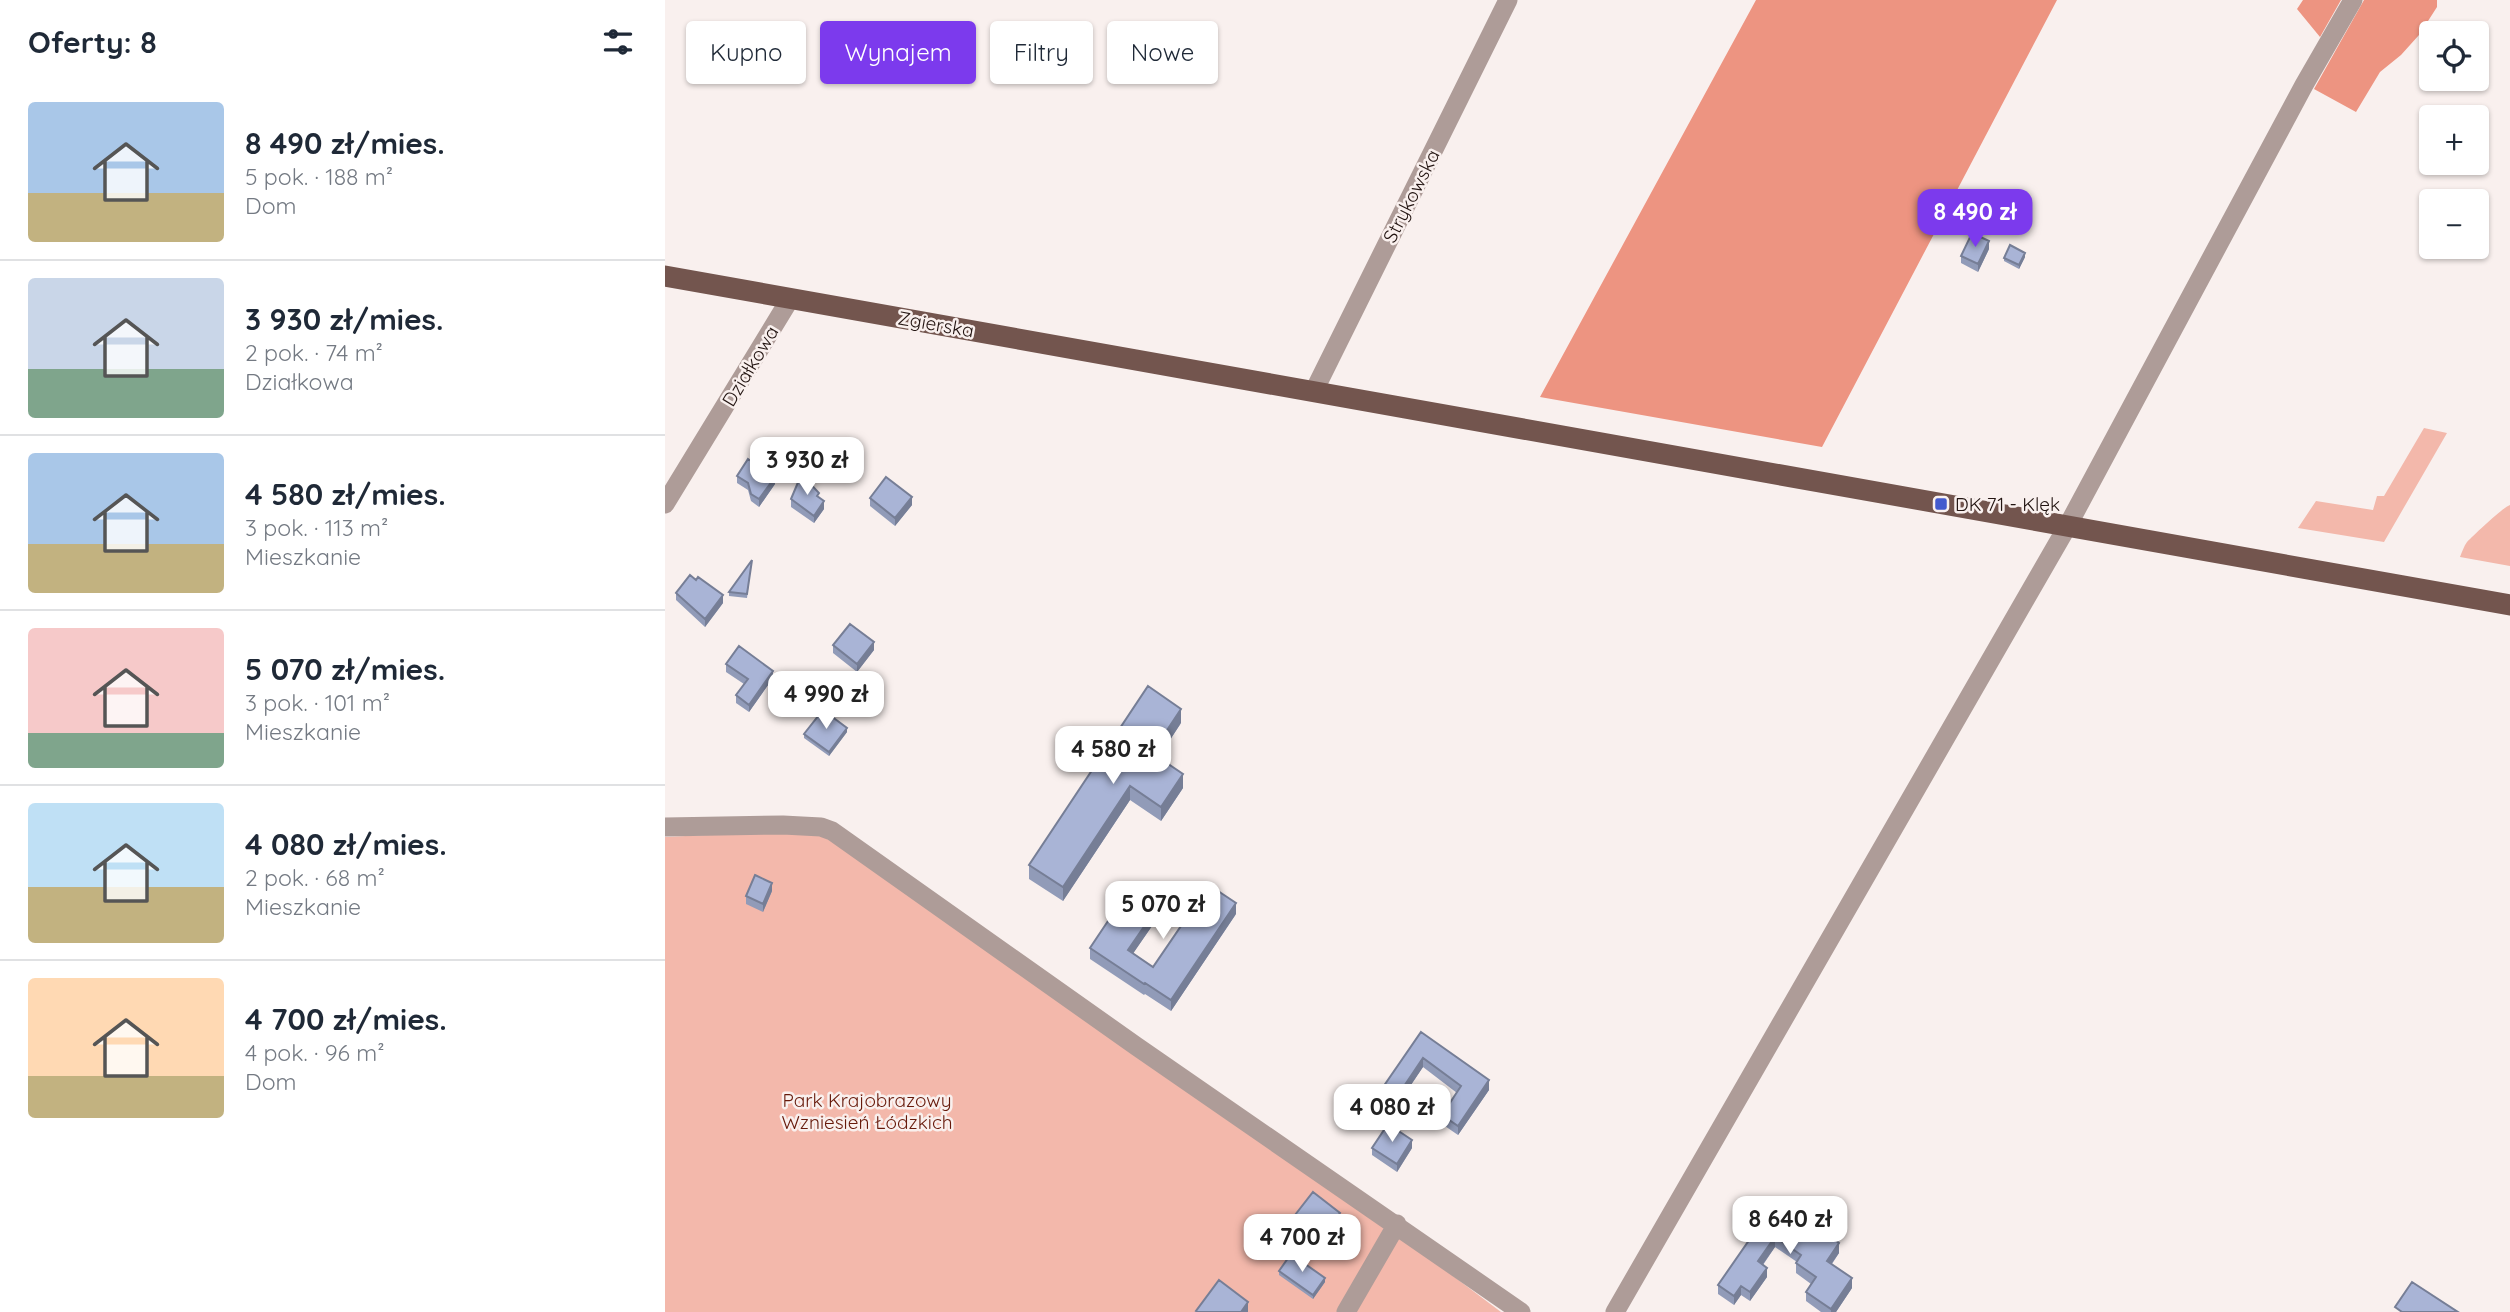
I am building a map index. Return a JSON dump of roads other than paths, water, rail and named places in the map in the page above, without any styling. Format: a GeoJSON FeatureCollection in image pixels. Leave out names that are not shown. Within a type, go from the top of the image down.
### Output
{"type":"FeatureCollection","features":[{"type":"Feature","properties":{"kind":"main road","name":"Zgierska"},"geometry":{"type":"LineString","coordinates":[[665,276],[2510,605]]}},
{"type":"Feature","properties":{"kind":"street","name":"Strykowska"},"geometry":{"type":"LineString","coordinates":[[1314,391],[1509,0]]}},
{"type":"Feature","properties":{"kind":"street"},"geometry":{"type":"LineString","coordinates":[[1615,1312],[2067,527],[2304,85],[2353,0]]}},
{"type":"Feature","properties":{"kind":"street","name":"Działkowa"},"geometry":{"type":"LineString","coordinates":[[665,504],[790,299]]}},
{"type":"Feature","properties":{"kind":"street"},"geometry":{"type":"LineString","coordinates":[[665,827],[783,824],[821,827],[832,831],[1136,1046],[1521,1312]]}},
{"type":"Feature","properties":{"kind":"street"},"geometry":{"type":"LineString","coordinates":[[1346,1312],[1397,1224]]}},
{"type":"Feature","properties":{"kind":"place","name":"DK 71 - Klęk"},"geometry":{"type":"Point","coordinates":[1941,504]}},
{"type":"Feature","properties":{"kind":"park label","name":"Park Krajobrazowy Wzniesień Łódzkich"},"geometry":{"type":"Point","coordinates":[867,1111]}}]}
